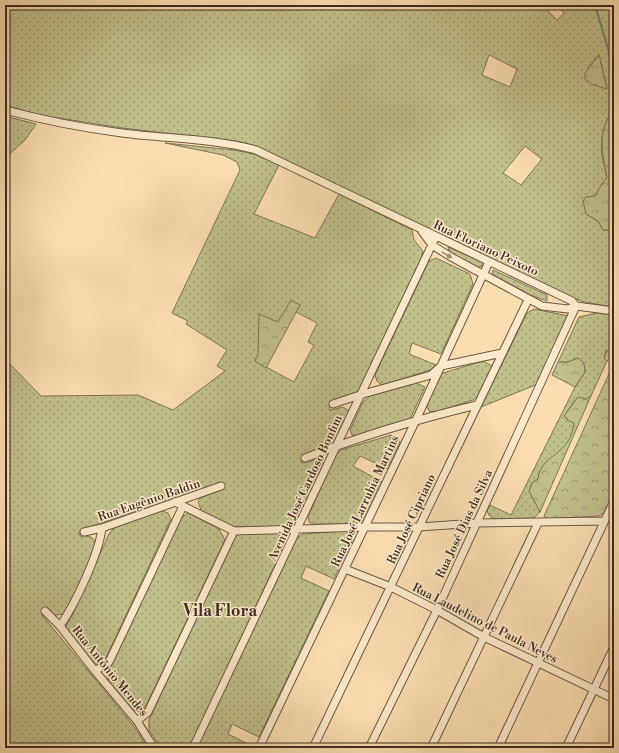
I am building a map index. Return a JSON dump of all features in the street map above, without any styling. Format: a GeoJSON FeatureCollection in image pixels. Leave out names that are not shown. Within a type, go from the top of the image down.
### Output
{"type":"FeatureCollection","features":[{"type":"Feature","properties":{"kind":"street"},"geometry":{"type":"LineString","coordinates":[[5,110],[39,119],[122,133],[236,145],[256,150],[419,229]]}},
{"type":"Feature","properties":{"kind":"street","name":"Rua Floriano Peixoto"},"geometry":{"type":"LineString","coordinates":[[419,229],[572,301],[576,306]]}},
{"type":"Feature","properties":{"kind":"street","name":"Rua Floriano Peixoto"},"geometry":{"type":"LineString","coordinates":[[419,229],[432,245],[528,300],[542,306],[568,309],[576,306],[614,311]]}},
{"type":"Feature","properties":{"kind":"street","name":"Avenida José Cardoso Bonfim"},"geometry":{"type":"LineString","coordinates":[[193,748],[436,236]]}},
{"type":"Feature","properties":{"kind":"street","name":"Rua José Larrubia Martins"},"geometry":{"type":"LineString","coordinates":[[259,748],[416,420],[489,262]]}},
{"type":"Feature","properties":{"kind":"street","name":"Rua José Cipriano"},"geometry":{"type":"LineString","coordinates":[[314,748],[528,300]]}},
{"type":"Feature","properties":{"kind":"street","name":"Rua José Dias da Silva"},"geometry":{"type":"LineString","coordinates":[[369,748],[437,610],[576,306]]}},
{"type":"Feature","properties":{"kind":"street"},"geometry":{"type":"LineString","coordinates":[[333,404],[362,394],[430,375],[441,366],[502,353]]}},
{"type":"Feature","properties":{"kind":"street"},"geometry":{"type":"LineString","coordinates":[[305,458],[416,420],[477,405]]}},
{"type":"Feature","properties":{"kind":"street","name":"Rua Eugênio Baldin"},"geometry":{"type":"LineString","coordinates":[[84,532],[102,528],[221,486]]}},
{"type":"Feature","properties":{"kind":"street"},"geometry":{"type":"LineString","coordinates":[[498,748],[614,501]]}},
{"type":"Feature","properties":{"kind":"street"},"geometry":{"type":"LineString","coordinates":[[175,502],[234,531],[419,527],[477,522],[538,523],[604,521]]}},
{"type":"Feature","properties":{"kind":"street"},"geometry":{"type":"LineString","coordinates":[[95,671],[108,662],[183,506]]}},
{"type":"Feature","properties":{"kind":"street"},"geometry":{"type":"LineString","coordinates":[[431,748],[538,523]]}},
{"type":"Feature","properties":{"kind":"street"},"geometry":{"type":"LineString","coordinates":[[60,626],[69,613],[101,542],[102,528]]}},
{"type":"Feature","properties":{"kind":"street"},"geometry":{"type":"LineString","coordinates":[[137,720],[148,712],[234,531]]}},
{"type":"Feature","properties":{"kind":"street","name":"Rua Laudelino de Paula Neves"},"geometry":{"type":"LineString","coordinates":[[345,569],[390,587],[437,610],[484,637],[614,699]]}},
{"type":"Feature","properties":{"kind":"street","name":"Rua Antônio Mendes"},"geometry":{"type":"LineString","coordinates":[[45,611],[60,626],[95,671],[137,720],[154,748]]}},
{"type":"Feature","properties":{"kind":"street"},"geometry":{"type":"LineString","coordinates":[[566,748],[614,647]]}},
{"type":"Feature","properties":{"kind":"green space"},"geometry":{"type":"Polygon","coordinates":[[[5,5],[551,5],[547,10],[557,20],[564,13],[560,9],[563,5],[614,5],[614,115],[613,112],[603,132],[601,150],[607,178],[603,182],[595,197],[586,197],[586,214],[598,221],[603,230],[614,230],[614,307],[584,302],[563,294],[258,147],[237,141],[122,128],[40,115],[5,105],[5,5]],[[489,55],[482,75],[510,87],[517,69],[489,55]],[[599,55],[591,63],[585,75],[585,79],[607,88],[599,55]],[[525,146],[503,173],[521,185],[542,159],[525,146]]]}},
{"type":"Feature","properties":{"kind":"green space"},"geometry":{"type":"Polygon","coordinates":[[[599,55],[607,89],[593,85],[585,79],[585,73],[599,55]]]}},
{"type":"Feature","properties":{"kind":"green space"},"geometry":{"type":"Polygon","coordinates":[[[613,111],[614,230],[603,230],[598,221],[586,214],[583,201],[586,197],[595,196],[607,178],[602,144],[604,127],[613,111]]]}},
{"type":"Feature","properties":{"kind":"green space"},"geometry":{"type":"Polygon","coordinates":[[[5,116],[36,124],[25,140],[5,158],[5,116]]]}},
{"type":"Feature","properties":{"kind":"green space"},"geometry":{"type":"Polygon","coordinates":[[[165,143],[234,150],[254,154],[279,165],[254,214],[315,238],[339,194],[412,230],[414,240],[423,251],[422,256],[360,389],[356,394],[332,401],[329,408],[330,410],[343,407],[349,411],[336,441],[331,446],[302,458],[301,461],[303,463],[318,459],[323,463],[323,468],[296,523],[292,526],[235,527],[202,512],[198,502],[200,498],[221,490],[223,488],[220,484],[80,530],[80,536],[93,538],[96,546],[67,610],[63,614],[55,615],[44,607],[42,615],[132,724],[148,748],[5,748],[5,359],[41,396],[138,395],[173,410],[225,371],[217,366],[227,350],[186,324],[188,321],[172,313],[240,170],[237,162],[223,155],[165,143]],[[300,305],[278,322],[255,361],[294,382],[314,345],[308,342],[317,323],[296,312],[300,305]]]}},
{"type":"Feature","properties":{"kind":"green space"},"geometry":{"type":"Polygon","coordinates":[[[448,247],[482,262],[482,266],[478,267],[449,253],[448,247]]]}},
{"type":"Feature","properties":{"kind":"green space"},"geometry":{"type":"Polygon","coordinates":[[[436,258],[470,274],[473,284],[441,354],[412,343],[409,354],[436,365],[430,370],[382,385],[377,381],[375,375],[429,261],[436,258]]]}},
{"type":"Feature","properties":{"kind":"green space"},"geometry":{"type":"Polygon","coordinates":[[[493,270],[547,295],[547,301],[530,295],[494,275],[492,273],[493,270]]]}},
{"type":"Feature","properties":{"kind":"green space"},"geometry":{"type":"Polygon","coordinates":[[[291,300],[300,305],[266,368],[255,361],[258,354],[259,314],[278,322],[291,300]]]}},
{"type":"Feature","properties":{"kind":"green space"},"geometry":{"type":"Polygon","coordinates":[[[534,309],[569,316],[543,382],[481,407],[527,313],[534,309]]]}},
{"type":"Feature","properties":{"kind":"green space"},"geometry":{"type":"Polygon","coordinates":[[[597,313],[614,315],[614,350],[606,351],[604,358],[607,361],[591,396],[586,399],[575,400],[564,416],[574,423],[570,441],[562,450],[545,464],[539,473],[538,479],[532,483],[529,491],[540,512],[534,518],[493,519],[487,511],[490,505],[511,515],[575,387],[585,372],[578,358],[568,362],[558,362],[579,317],[597,313]]]}},
{"type":"Feature","properties":{"kind":"green space"},"geometry":{"type":"Polygon","coordinates":[[[614,350],[614,495],[607,511],[599,516],[548,519],[544,516],[613,365],[612,361],[609,359],[607,361],[604,358],[607,351],[614,350]]]}},
{"type":"Feature","properties":{"kind":"green space"},"geometry":{"type":"Polygon","coordinates":[[[578,358],[584,363],[585,372],[575,387],[552,375],[558,362],[568,362],[578,358]]]}},
{"type":"Feature","properties":{"kind":"green space"},"geometry":{"type":"Polygon","coordinates":[[[483,361],[492,366],[479,395],[473,400],[435,412],[429,411],[427,406],[439,377],[443,373],[483,361]]]}},
{"type":"Feature","properties":{"kind":"green space"},"geometry":{"type":"Polygon","coordinates":[[[416,383],[425,387],[410,419],[356,436],[352,435],[350,430],[363,402],[370,396],[416,383]]]}},
{"type":"Feature","properties":{"kind":"green space"},"geometry":{"type":"Polygon","coordinates":[[[591,396],[540,512],[529,491],[532,483],[538,479],[544,464],[562,449],[571,434],[574,423],[567,420],[564,416],[578,397],[586,399],[591,396]]]}},
{"type":"Feature","properties":{"kind":"green space"},"geometry":{"type":"Polygon","coordinates":[[[391,435],[398,438],[400,443],[388,469],[360,456],[353,466],[382,482],[364,520],[357,524],[313,524],[309,522],[308,517],[335,456],[341,450],[391,435]]]}},
{"type":"Feature","properties":{"kind":"green space"},"geometry":{"type":"Polygon","coordinates":[[[160,510],[168,513],[171,519],[105,660],[100,664],[95,664],[65,627],[72,616],[109,534],[115,527],[160,510]]]}},
{"type":"Feature","properties":{"kind":"green space"},"geometry":{"type":"Polygon","coordinates":[[[188,513],[219,529],[225,540],[145,708],[140,711],[134,711],[109,683],[107,674],[180,519],[188,513]]]}},
{"type":"Feature","properties":{"kind":"green space"},"geometry":{"type":"Polygon","coordinates":[[[346,531],[353,539],[334,579],[306,566],[301,578],[329,591],[259,737],[232,724],[228,734],[254,748],[234,748],[223,743],[220,748],[197,748],[297,538],[303,534],[346,531]]]}},
{"type":"Feature","properties":{"kind":"green space"},"geometry":{"type":"Polygon","coordinates":[[[278,533],[285,543],[190,748],[161,748],[149,730],[149,720],[233,538],[239,534],[278,533]]]}},
{"type":"Feature","properties":{"kind":"waterway"},"geometry":{"type":"LineString","coordinates":[[595,5],[614,69]]}},
{"type":"Feature","properties":{"kind":"district","name":"Vila Flora"},"geometry":{"type":"Point","coordinates":[220,610]}}]}
